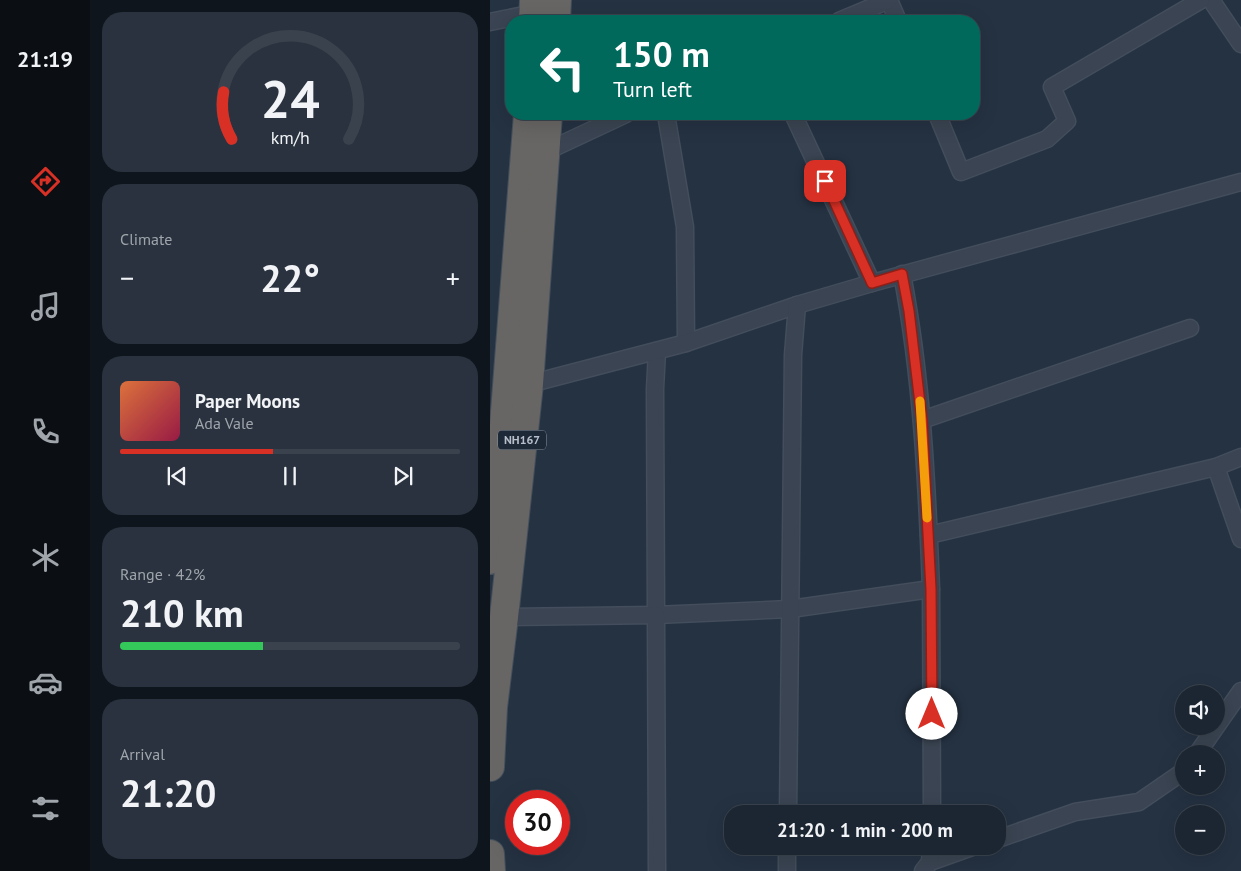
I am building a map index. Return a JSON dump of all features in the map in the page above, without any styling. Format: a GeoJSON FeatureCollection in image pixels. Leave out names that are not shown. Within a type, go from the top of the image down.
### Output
{"type":"FeatureCollection","features":[{"type":"Feature","properties":{"kind":"highway"},"geometry":{"type":"LineString","coordinates":[[539,14],[557,0]]}},
{"type":"Feature","properties":{"kind":"highway","name":"NH167"},"geometry":{"type":"LineString","coordinates":[[490,560],[497,427],[527,120]]}},
{"type":"Feature","properties":{"kind":"highway","name":"NH167"},"geometry":{"type":"LineString","coordinates":[[490,767],[493,707],[529,384],[548,120]]}},
{"type":"Feature","properties":{"kind":"highway"},"geometry":{"type":"LineString","coordinates":[[490,854],[491,871]]}},
{"type":"Feature","properties":{"kind":"street"},"geometry":{"type":"LineString","coordinates":[[853,15],[889,0],[895,15]]}},
{"type":"Feature","properties":{"kind":"street"},"geometry":{"type":"LineString","coordinates":[[939,120],[961,172],[1047,139],[1067,121],[1052,87],[1200,0]]}},
{"type":"Feature","properties":{"kind":"street"},"geometry":{"type":"LineString","coordinates":[[1211,0],[1241,44]]}},
{"type":"Feature","properties":{"kind":"street"},"geometry":{"type":"LineString","coordinates":[[490,22],[505,20]]}},
{"type":"Feature","properties":{"kind":"street"},"geometry":{"type":"LineString","coordinates":[[547,151],[613,120]]}},
{"type":"Feature","properties":{"kind":"street"},"geometry":{"type":"LineString","coordinates":[[667,120],[685,227],[686,343]]}},
{"type":"Feature","properties":{"kind":"street"},"geometry":{"type":"LineString","coordinates":[[796,120],[872,283]]}},
{"type":"Feature","properties":{"kind":"street"},"geometry":{"type":"LineString","coordinates":[[529,384],[686,343],[797,305],[902,274],[1241,182]]}},
{"type":"Feature","properties":{"kind":"street"},"geometry":{"type":"LineString","coordinates":[[902,274],[909,311],[922,420],[929,535],[932,805]]}},
{"type":"Feature","properties":{"kind":"street"},"geometry":{"type":"LineString","coordinates":[[788,805],[793,355],[797,305]]}},
{"type":"Feature","properties":{"kind":"street"},"geometry":{"type":"LineString","coordinates":[[922,420],[1190,328]]}},
{"type":"Feature","properties":{"kind":"street"},"geometry":{"type":"LineString","coordinates":[[657,351],[655,390],[657,871]]}},
{"type":"Feature","properties":{"kind":"street"},"geometry":{"type":"LineString","coordinates":[[929,535],[1216,466],[1241,457]]}},
{"type":"Feature","properties":{"kind":"street"},"geometry":{"type":"LineString","coordinates":[[1216,466],[1241,539]]}},
{"type":"Feature","properties":{"kind":"street"},"geometry":{"type":"LineString","coordinates":[[504,617],[656,615],[790,610],[931,589]]}},
{"type":"Feature","properties":{"kind":"street"},"geometry":{"type":"LineString","coordinates":[[1203,745],[1241,691]]}},
{"type":"Feature","properties":{"kind":"street"},"geometry":{"type":"LineString","coordinates":[[1006,835],[1074,812],[1139,802],[1175,777]]}},
{"type":"Feature","properties":{"kind":"street"},"geometry":{"type":"LineString","coordinates":[[787,855],[787,871]]}},
{"type":"Feature","properties":{"kind":"street"},"geometry":{"type":"LineString","coordinates":[[928,860],[945,855]]}},
{"type":"Feature","properties":{"kind":"slow traffic"},"geometry":{"type":"LineString","coordinates":[[920,401],[927,518]]}},
{"type":"Feature","properties":{"kind":"route"},"geometry":{"type":"LineString","coordinates":[[825,181],[872,283],[902,274],[909,311],[922,420],[931,589],[932,714]]}}]}
